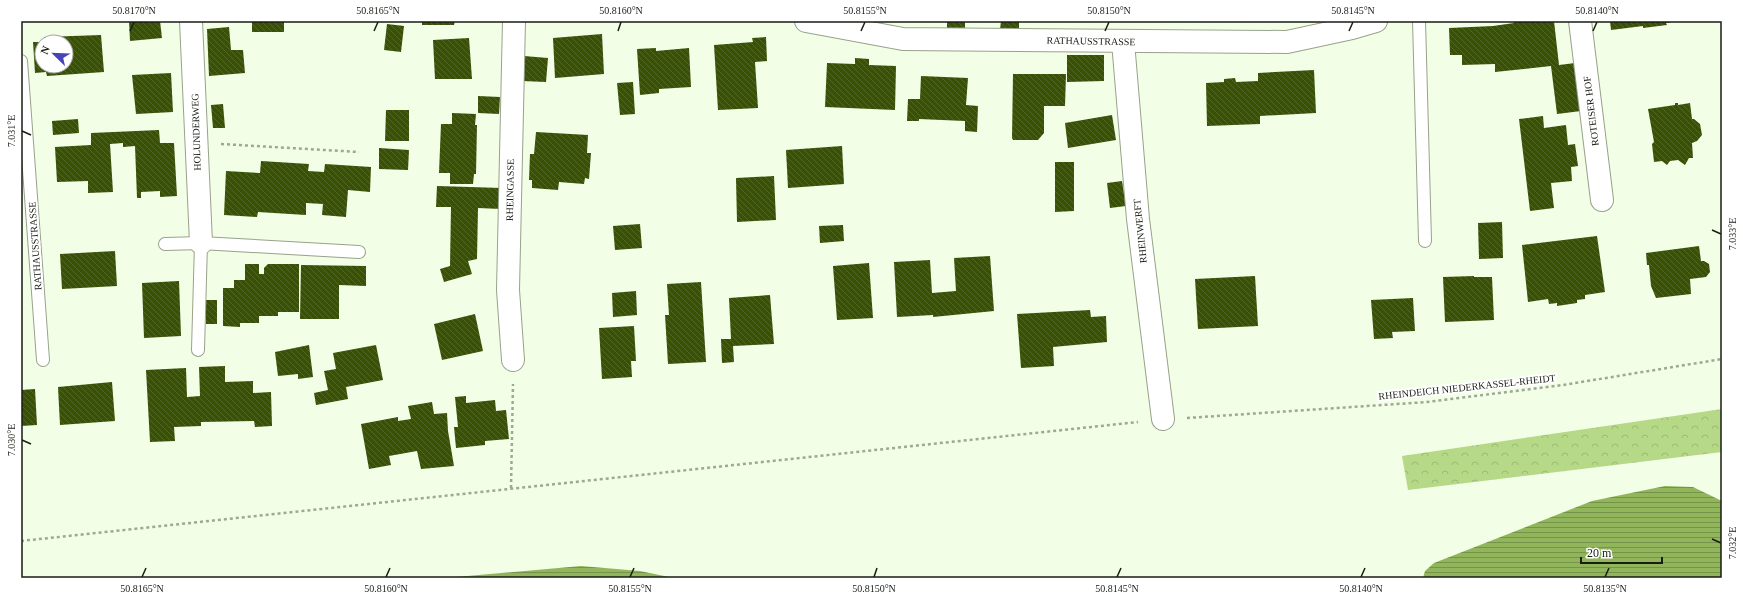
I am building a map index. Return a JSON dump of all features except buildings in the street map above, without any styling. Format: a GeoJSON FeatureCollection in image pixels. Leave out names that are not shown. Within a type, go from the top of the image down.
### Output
{"type":"FeatureCollection","features":[{"type":"Feature","properties":{"kind":"street","name":"HOLUNDERWEG"},"geometry":{"type":"LineString","coordinates":[[191,21],[201,243]]}},
{"type":"Feature","properties":{"kind":"street","name":"RHEINGASSE"},"geometry":{"type":"LineString","coordinates":[[513,360],[508,290],[514,21]]}},
{"type":"Feature","properties":{"kind":"street","name":"RATHAUSSTRASSE"},"geometry":{"type":"LineString","coordinates":[[806,21],[903,39],[1123,42],[1287,42],[1352,28],[1376,21]]}},
{"type":"Feature","properties":{"kind":"street","name":"ROTEISER HOF"},"geometry":{"type":"LineString","coordinates":[[1580,21],[1602,200]]}},
{"type":"Feature","properties":{"kind":"street","name":"RHEINWERFT"},"geometry":{"type":"LineString","coordinates":[[1123,42],[1138,219],[1164,419]]}},
{"type":"Feature","properties":{"kind":"lane"},"geometry":{"type":"LineString","coordinates":[[1419,21],[1424,241]]}},
{"type":"Feature","properties":{"kind":"lane","name":"RATHAUSSTRASSE"},"geometry":{"type":"LineString","coordinates":[[21,61],[43,360]]}},
{"type":"Feature","properties":{"kind":"lane"},"geometry":{"type":"LineString","coordinates":[[165,244],[201,243],[359,252]]}},
{"type":"Feature","properties":{"kind":"lane"},"geometry":{"type":"LineString","coordinates":[[198,350],[201,243]]}},
{"type":"Feature","properties":{"kind":"path"},"geometry":{"type":"LineString","coordinates":[[196,143],[359,152]]}},
{"type":"Feature","properties":{"kind":"path","name":"RHEINDEICH NIEDERKASSEL-RHEIDT"},"geometry":{"type":"LineString","coordinates":[[21,541],[1164,419],[1427,402],[1563,385],[1722,359]]}},
{"type":"Feature","properties":{"kind":"path"},"geometry":{"type":"LineString","coordinates":[[511,488],[513,360]]}},
{"type":"Feature","properties":{"kind":"green space"},"geometry":{"type":"Polygon","coordinates":[[[1722,409],[1722,452],[1408,490],[1402,456],[1722,409]]]}},
{"type":"Feature","properties":{"kind":"shaded area"},"geometry":{"type":"Polygon","coordinates":[[[1665,486],[1693,487],[1722,501],[1722,578],[1423,578],[1425,571],[1434,563],[1592,501],[1665,486]]]}},
{"type":"Feature","properties":{"kind":"shaded area"},"geometry":{"type":"Polygon","coordinates":[[[581,566],[640,571],[674,578],[444,578],[581,566]]]}}]}
